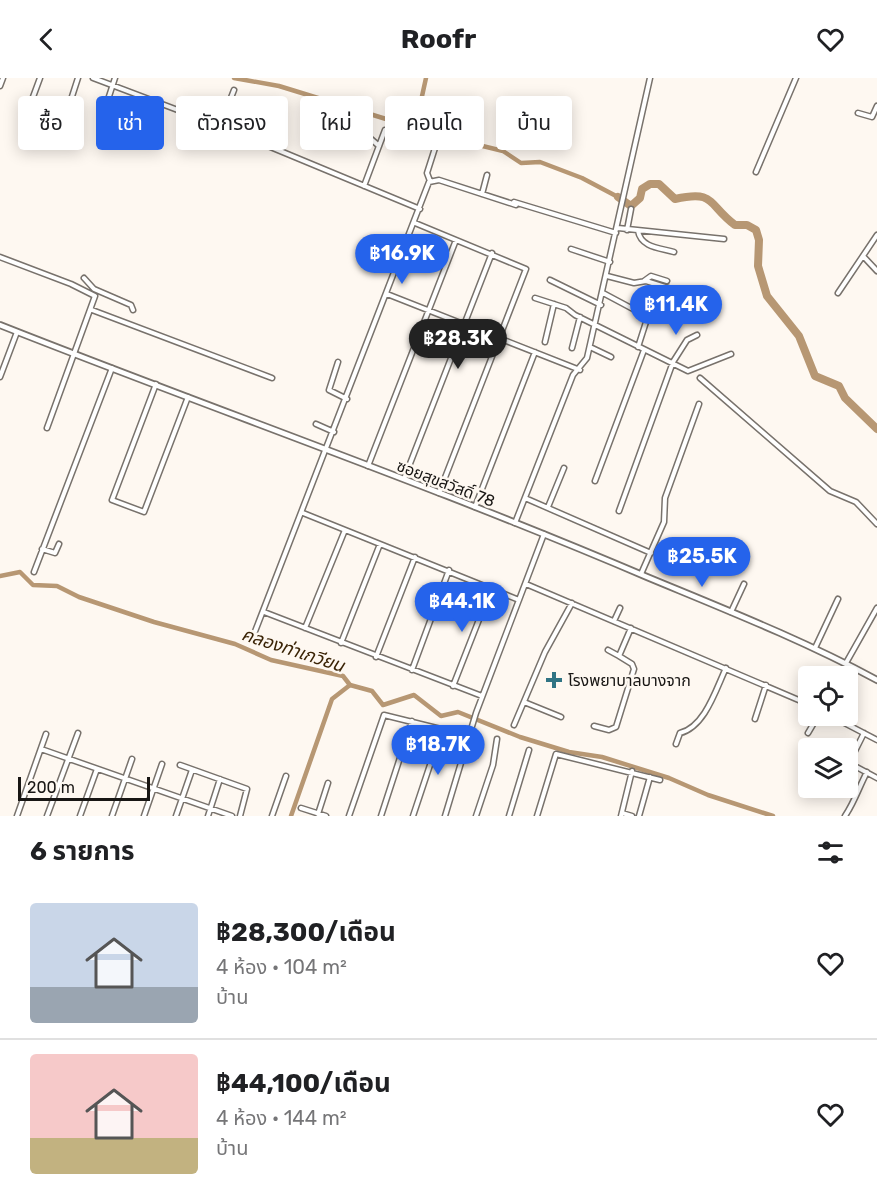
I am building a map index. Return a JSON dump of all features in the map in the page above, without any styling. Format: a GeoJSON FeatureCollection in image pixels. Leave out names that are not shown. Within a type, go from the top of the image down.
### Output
{"type":"FeatureCollection","features":[{"type":"Feature","properties":{"kind":"street"},"geometry":{"type":"LineString","coordinates":[[0,86],[3,78]]}},
{"type":"Feature","properties":{"kind":"street"},"geometry":{"type":"LineString","coordinates":[[33,96],[40,78]]}},
{"type":"Feature","properties":{"kind":"street"},"geometry":{"type":"LineString","coordinates":[[72,96],[78,78]]}},
{"type":"Feature","properties":{"kind":"street"},"geometry":{"type":"LineString","coordinates":[[93,78],[176,108]]}},
{"type":"Feature","properties":{"kind":"street"},"geometry":{"type":"LineString","coordinates":[[109,96],[115,78]]}},
{"type":"Feature","properties":{"kind":"street"},"geometry":{"type":"LineString","coordinates":[[515,523],[573,375],[584,364],[590,347],[650,78]]}},
{"type":"Feature","properties":{"kind":"street"},"geometry":{"type":"LineString","coordinates":[[756,172],[796,78]]}},
{"type":"Feature","properties":{"kind":"street"},"geometry":{"type":"LineString","coordinates":[[232,96],[234,90]]}},
{"type":"Feature","properties":{"kind":"street"},"geometry":{"type":"LineString","coordinates":[[858,113],[872,117],[877,106]]}},
{"type":"Feature","properties":{"kind":"street"},"geometry":{"type":"LineString","coordinates":[[364,186],[385,130]]}},
{"type":"Feature","properties":{"kind":"street"},"geometry":{"type":"LineString","coordinates":[[373,141],[379,146]]}},
{"type":"Feature","properties":{"kind":"street"},"geometry":{"type":"LineString","coordinates":[[278,150],[420,209]]}},
{"type":"Feature","properties":{"kind":"street"},"geometry":{"type":"LineString","coordinates":[[254,634],[415,223],[430,181],[427,173],[434,150]]}},
{"type":"Feature","properties":{"kind":"street"},"geometry":{"type":"LineString","coordinates":[[482,194],[487,175]]}},
{"type":"Feature","properties":{"kind":"street"},"geometry":{"type":"LineString","coordinates":[[430,181],[439,180],[516,205]]}},
{"type":"Feature","properties":{"kind":"street"},"geometry":{"type":"LineString","coordinates":[[493,196],[617,231],[647,229],[724,239]]}},
{"type":"Feature","properties":{"kind":"street"},"geometry":{"type":"LineString","coordinates":[[627,231],[631,209]]}},
{"type":"Feature","properties":{"kind":"street"},"geometry":{"type":"LineString","coordinates":[[415,223],[526,269],[439,494]]}},
{"type":"Feature","properties":{"kind":"street"},"geometry":{"type":"LineString","coordinates":[[638,231],[640,238],[648,245],[674,252]]}},
{"type":"Feature","properties":{"kind":"street"},"geometry":{"type":"LineString","coordinates":[[838,293],[877,234]]}},
{"type":"Feature","properties":{"kind":"street"},"geometry":{"type":"LineString","coordinates":[[368,466],[456,240]]}},
{"type":"Feature","properties":{"kind":"street"},"geometry":{"type":"LineString","coordinates":[[571,249],[610,262]]}},
{"type":"Feature","properties":{"kind":"street"},"geometry":{"type":"LineString","coordinates":[[404,480],[492,254]]}},
{"type":"Feature","properties":{"kind":"street"},"geometry":{"type":"LineString","coordinates":[[863,256],[877,271]]}},
{"type":"Feature","properties":{"kind":"street"},"geometry":{"type":"LineString","coordinates":[[0,257],[69,283],[95,296]]}},
{"type":"Feature","properties":{"kind":"street"},"geometry":{"type":"LineString","coordinates":[[607,276],[634,283],[644,281],[651,276],[667,281]]}},
{"type":"Feature","properties":{"kind":"street"},"geometry":{"type":"LineString","coordinates":[[84,278],[90,286],[131,305],[133,310]]}},
{"type":"Feature","properties":{"kind":"street"},"geometry":{"type":"LineString","coordinates":[[550,279],[601,304]]}},
{"type":"Feature","properties":{"kind":"street"},"geometry":{"type":"LineString","coordinates":[[644,281],[681,292],[687,290]]}},
{"type":"Feature","properties":{"kind":"street"},"geometry":{"type":"LineString","coordinates":[[47,428],[92,310],[95,296],[99,291]]}},
{"type":"Feature","properties":{"kind":"street"},"geometry":{"type":"LineString","coordinates":[[603,293],[633,309]]}},
{"type":"Feature","properties":{"kind":"street"},"geometry":{"type":"LineString","coordinates":[[387,294],[580,370]]}},
{"type":"Feature","properties":{"kind":"street"},"geometry":{"type":"LineString","coordinates":[[638,347],[655,294]]}},
{"type":"Feature","properties":{"kind":"street"},"geometry":{"type":"LineString","coordinates":[[534,298],[554,304],[688,371],[731,354]]}},
{"type":"Feature","properties":{"kind":"street"},"geometry":{"type":"LineString","coordinates":[[545,342],[554,304]]}},
{"type":"Feature","properties":{"kind":"street"},"geometry":{"type":"LineString","coordinates":[[92,310],[272,378]]}},
{"type":"Feature","properties":{"kind":"street"},"geometry":{"type":"LineString","coordinates":[[572,348],[580,317]]}},
{"type":"Feature","properties":{"kind":"street","name":"ซอยสุขสวัสดิ์ 78"},"geometry":{"type":"LineString","coordinates":[[0,325],[544,533],[815,648],[877,680]]}},
{"type":"Feature","properties":{"kind":"street"},"geometry":{"type":"LineString","coordinates":[[0,377],[17,332]]}},
{"type":"Feature","properties":{"kind":"street"},"geometry":{"type":"LineString","coordinates":[[619,511],[673,362],[687,340],[697,335]]}},
{"type":"Feature","properties":{"kind":"street"},"geometry":{"type":"LineString","coordinates":[[590,347],[610,357]]}},
{"type":"Feature","properties":{"kind":"street"},"geometry":{"type":"LineString","coordinates":[[596,481],[644,350]]}},
{"type":"Feature","properties":{"kind":"street"},"geometry":{"type":"LineString","coordinates":[[475,507],[535,352]]}},
{"type":"Feature","properties":{"kind":"street"},"geometry":{"type":"LineString","coordinates":[[338,362],[329,390],[347,399]]}},
{"type":"Feature","properties":{"kind":"street"},"geometry":{"type":"LineString","coordinates":[[34,572],[112,367]]}},
{"type":"Feature","properties":{"kind":"street"},"geometry":{"type":"LineString","coordinates":[[700,378],[830,491],[856,502],[877,524]]}},
{"type":"Feature","properties":{"kind":"street"},"geometry":{"type":"LineString","coordinates":[[156,384],[112,500],[144,512],[188,397]]}},
{"type":"Feature","properties":{"kind":"street"},"geometry":{"type":"LineString","coordinates":[[641,574],[664,522],[665,498],[699,404]]}},
{"type":"Feature","properties":{"kind":"street"},"geometry":{"type":"LineString","coordinates":[[316,424],[334,432]]}},
{"type":"Feature","properties":{"kind":"street"},"geometry":{"type":"LineString","coordinates":[[548,507],[564,468]]}},
{"type":"Feature","properties":{"kind":"street"},"geometry":{"type":"LineString","coordinates":[[525,498],[651,553]]}},
{"type":"Feature","properties":{"kind":"street"},"geometry":{"type":"LineString","coordinates":[[303,513],[519,600]]}},
{"type":"Feature","properties":{"kind":"street"},"geometry":{"type":"LineString","coordinates":[[305,628],[345,530]]}},
{"type":"Feature","properties":{"kind":"street"},"geometry":{"type":"LineString","coordinates":[[445,816],[476,712],[544,533]]}},
{"type":"Feature","properties":{"kind":"street"},"geometry":{"type":"LineString","coordinates":[[42,549],[55,553],[59,544]]}},
{"type":"Feature","properties":{"kind":"street"},"geometry":{"type":"LineString","coordinates":[[341,643],[381,544]]}},
{"type":"Feature","properties":{"kind":"street"},"geometry":{"type":"LineString","coordinates":[[376,657],[415,557]]}},
{"type":"Feature","properties":{"kind":"street"},"geometry":{"type":"LineString","coordinates":[[411,670],[449,570]]}},
{"type":"Feature","properties":{"kind":"street"},"geometry":{"type":"LineString","coordinates":[[526,584],[798,699]]}},
{"type":"Feature","properties":{"kind":"street"},"geometry":{"type":"LineString","coordinates":[[731,612],[744,584]]}},
{"type":"Feature","properties":{"kind":"street"},"geometry":{"type":"LineString","coordinates":[[453,686],[491,589]]}},
{"type":"Feature","properties":{"kind":"street"},"geometry":{"type":"LineString","coordinates":[[815,648],[838,599]]}},
{"type":"Feature","properties":{"kind":"street"},"geometry":{"type":"LineString","coordinates":[[514,726],[545,652],[572,603]]}},
{"type":"Feature","properties":{"kind":"street"},"geometry":{"type":"LineString","coordinates":[[614,621],[620,608]]}},
{"type":"Feature","properties":{"kind":"street"},"geometry":{"type":"LineString","coordinates":[[846,663],[877,608]]}},
{"type":"Feature","properties":{"kind":"street"},"geometry":{"type":"LineString","coordinates":[[264,612],[482,696]]}},
{"type":"Feature","properties":{"kind":"street"},"geometry":{"type":"LineString","coordinates":[[619,656],[631,628]]}},
{"type":"Feature","properties":{"kind":"street"},"geometry":{"type":"LineString","coordinates":[[594,726],[609,730],[616,727],[634,669],[632,664],[608,650]]}},
{"type":"Feature","properties":{"kind":"street"},"geometry":{"type":"LineString","coordinates":[[676,744],[680,733],[690,730],[704,713],[726,668]]}},
{"type":"Feature","properties":{"kind":"street"},"geometry":{"type":"LineString","coordinates":[[755,718],[766,685]]}},
{"type":"Feature","properties":{"kind":"street"},"geometry":{"type":"LineString","coordinates":[[524,702],[561,717]]}},
{"type":"Feature","properties":{"kind":"street"},"geometry":{"type":"LineString","coordinates":[[349,816],[383,716],[469,736]]}},
{"type":"Feature","properties":{"kind":"street"},"geometry":{"type":"LineString","coordinates":[[381,816],[412,721]]}},
{"type":"Feature","properties":{"kind":"street"},"geometry":{"type":"LineString","coordinates":[[808,733],[812,726]]}},
{"type":"Feature","properties":{"kind":"street"},"geometry":{"type":"LineString","coordinates":[[850,726],[877,740]]}},
{"type":"Feature","properties":{"kind":"street"},"geometry":{"type":"LineString","coordinates":[[413,816],[442,729]]}},
{"type":"Feature","properties":{"kind":"street"},"geometry":{"type":"LineString","coordinates":[[47,816],[78,733]]}},
{"type":"Feature","properties":{"kind":"street"},"geometry":{"type":"LineString","coordinates":[[858,744],[864,733]]}},
{"type":"Feature","properties":{"kind":"street"},"geometry":{"type":"LineString","coordinates":[[17,816],[46,734]]}},
{"type":"Feature","properties":{"kind":"street"},"geometry":{"type":"LineString","coordinates":[[476,816],[493,765],[497,739]]}},
{"type":"Feature","properties":{"kind":"street"},"geometry":{"type":"LineString","coordinates":[[41,749],[232,816]]}},
{"type":"Feature","properties":{"kind":"street"},"geometry":{"type":"LineString","coordinates":[[508,816],[529,750]]}},
{"type":"Feature","properties":{"kind":"street"},"geometry":{"type":"LineString","coordinates":[[537,816],[556,754],[632,771],[660,780]]}},
{"type":"Feature","properties":{"kind":"street"},"geometry":{"type":"LineString","coordinates":[[112,816],[132,759]]}},
{"type":"Feature","properties":{"kind":"street"},"geometry":{"type":"LineString","coordinates":[[144,816],[162,764]]}},
{"type":"Feature","properties":{"kind":"street"},"geometry":{"type":"LineString","coordinates":[[180,765],[248,790],[240,816]]}},
{"type":"Feature","properties":{"kind":"street"},"geometry":{"type":"LineString","coordinates":[[858,767],[877,778]]}},
{"type":"Feature","properties":{"kind":"street"},"geometry":{"type":"LineString","coordinates":[[80,816],[97,769]]}},
{"type":"Feature","properties":{"kind":"street"},"geometry":{"type":"LineString","coordinates":[[176,816],[192,770]]}},
{"type":"Feature","properties":{"kind":"street"},"geometry":{"type":"LineString","coordinates":[[632,771],[622,815],[632,816]]}},
{"type":"Feature","properties":{"kind":"street"},"geometry":{"type":"LineString","coordinates":[[845,816],[858,796],[858,788],[867,772]]}},
{"type":"Feature","properties":{"kind":"street"},"geometry":{"type":"LineString","coordinates":[[272,816],[286,776]]}},
{"type":"Feature","properties":{"kind":"street"},"geometry":{"type":"LineString","coordinates":[[639,816],[651,777]]}},
{"type":"Feature","properties":{"kind":"street"},"geometry":{"type":"LineString","coordinates":[[208,816],[220,779]]}},
{"type":"Feature","properties":{"kind":"street"},"geometry":{"type":"LineString","coordinates":[[318,813],[328,783]]}},
{"type":"Feature","properties":{"kind":"street"},"geometry":{"type":"LineString","coordinates":[[301,808],[326,816]]}},
{"type":"Feature","properties":{"kind":"waterway"},"geometry":{"type":"LineString","coordinates":[[234,78],[279,86],[386,119],[399,118],[421,131],[503,151],[521,163],[540,162],[582,178],[618,197]]}},
{"type":"Feature","properties":{"kind":"waterway"},"geometry":{"type":"LineString","coordinates":[[422,96],[426,78]]}},
{"type":"Feature","properties":{"kind":"waterway"},"geometry":{"type":"LineString","coordinates":[[618,197],[631,206],[640,198],[642,189],[650,184],[659,184],[675,199],[698,196],[705,198],[735,225],[747,225],[756,230],[759,240],[758,266],[767,296],[799,336],[815,376],[839,386],[845,398],[877,429]]}},
{"type":"Feature","properties":{"kind":"waterway","name":"คลองท่าเกวียน"},"geometry":{"type":"LineString","coordinates":[[0,576],[20,572],[33,585],[57,586],[79,597],[154,622],[235,644],[271,660],[343,676],[350,685],[372,691],[383,705],[414,695],[441,716],[458,712],[520,737],[569,752],[602,757],[669,778],[708,795],[773,816]]}},
{"type":"Feature","properties":{"kind":"waterway"},"geometry":{"type":"LineString","coordinates":[[291,816],[332,699],[350,685]]}},
{"type":"Feature","properties":{"kind":"place","name":"โรงพยาบาลบางจาก"},"geometry":{"type":"Point","coordinates":[554,680]}}]}
